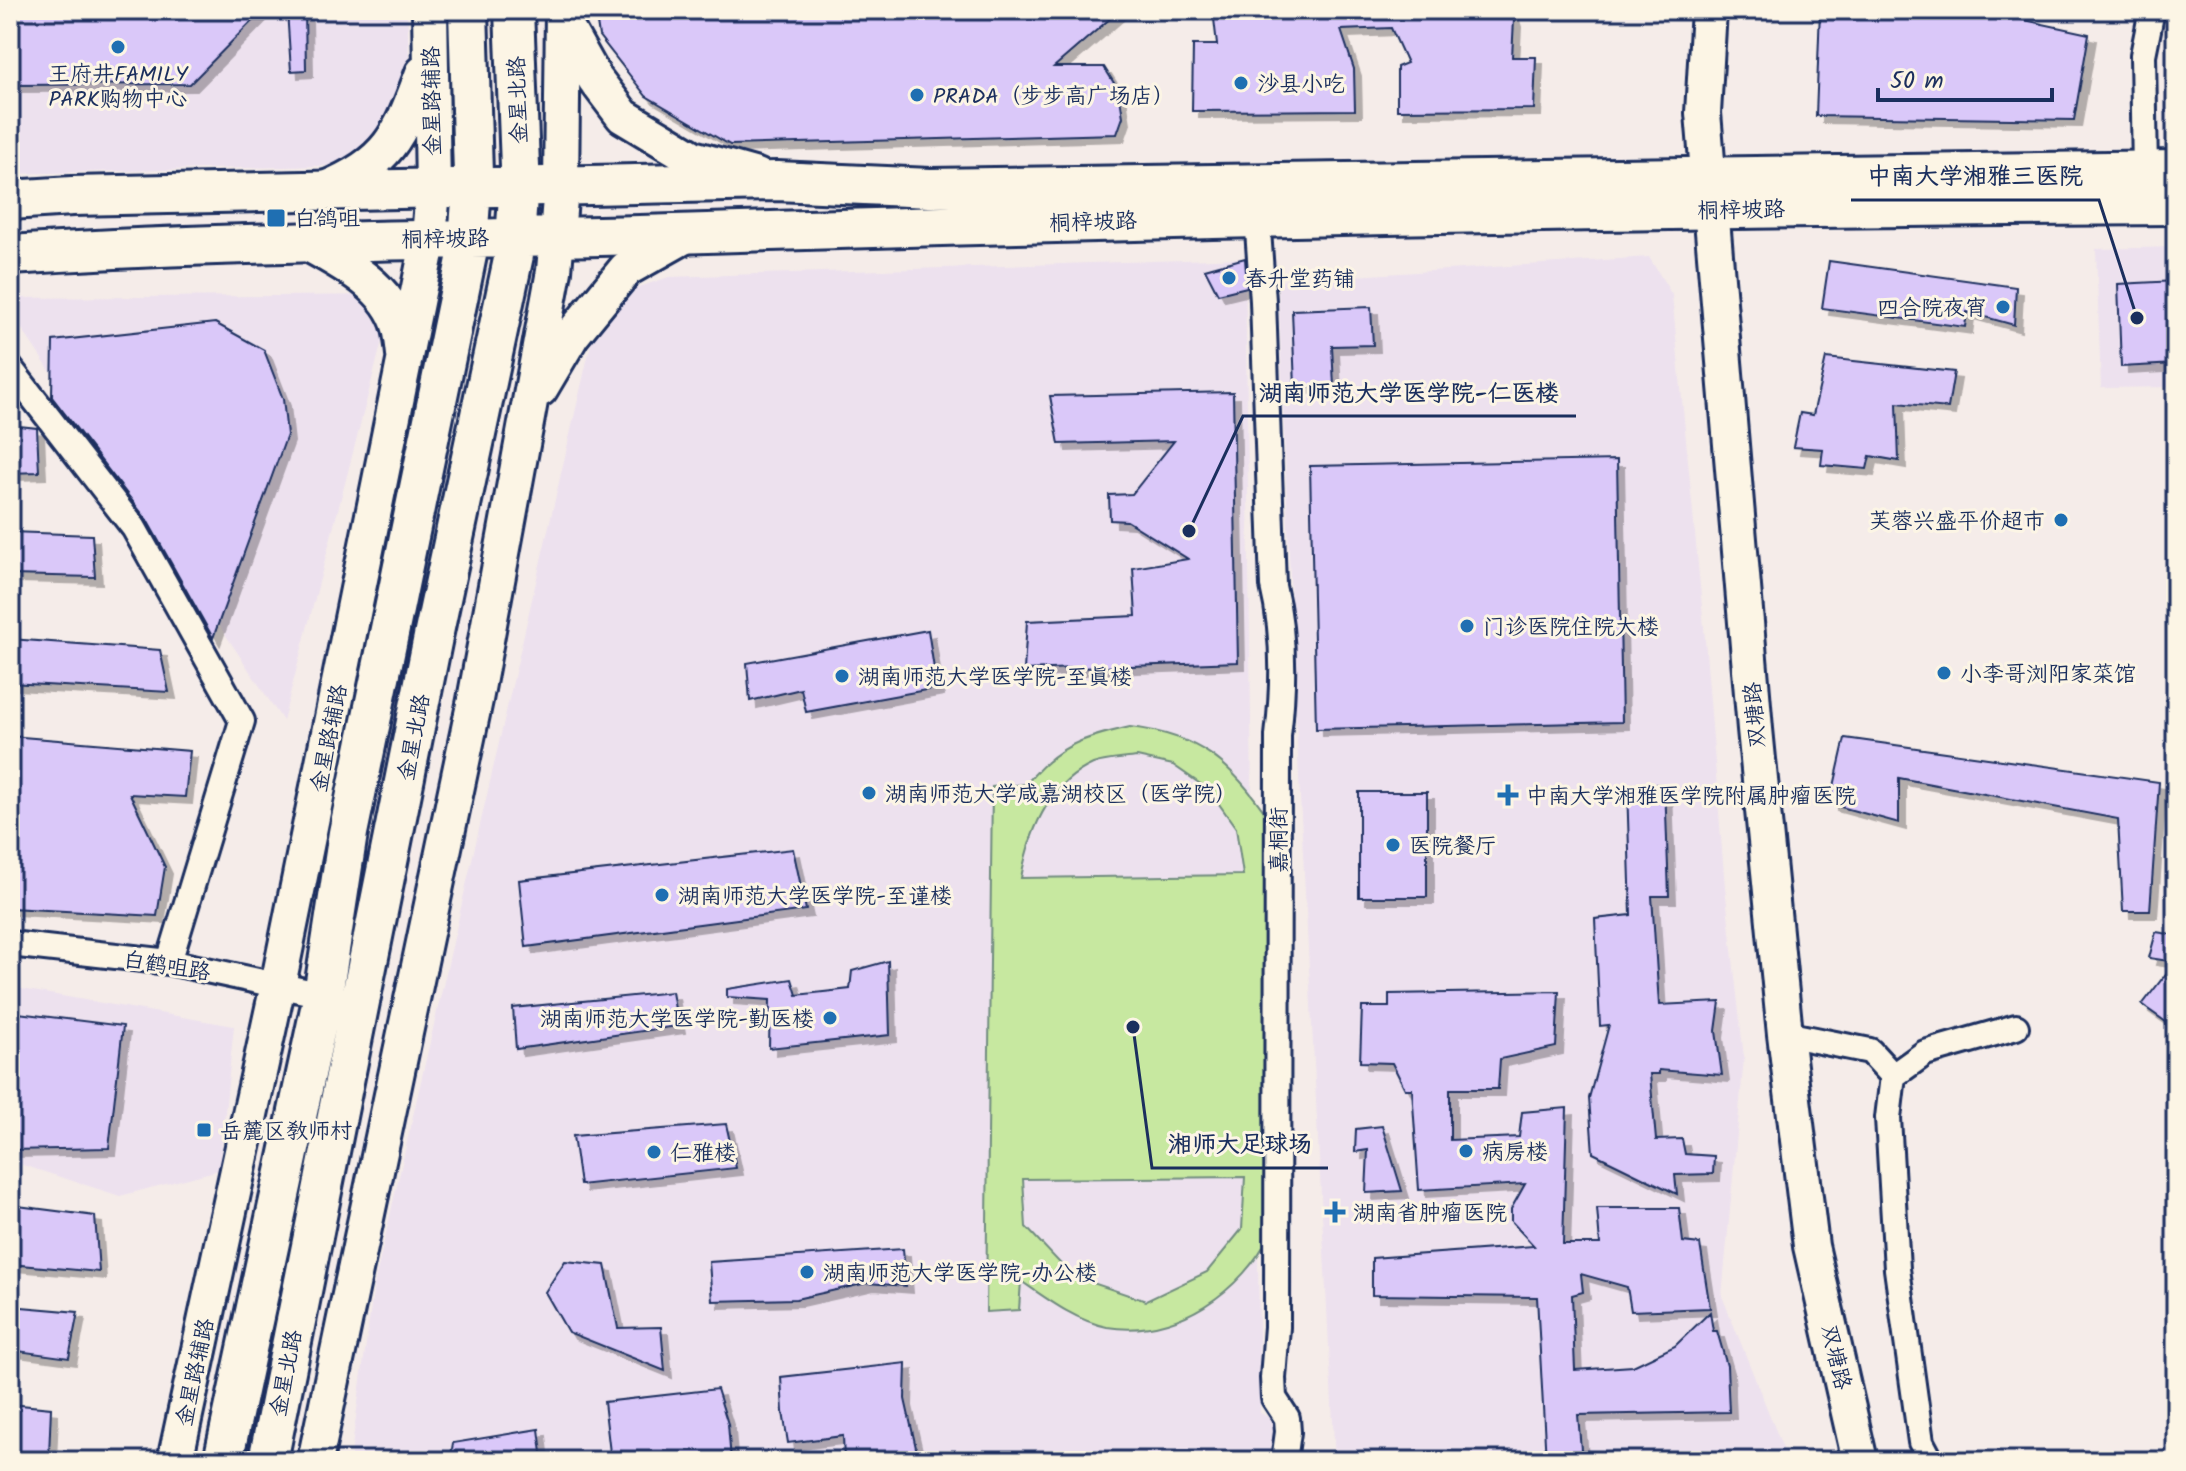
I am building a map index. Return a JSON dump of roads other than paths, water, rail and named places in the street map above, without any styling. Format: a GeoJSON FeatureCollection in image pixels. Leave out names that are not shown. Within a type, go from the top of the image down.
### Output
{"type":"FeatureCollection","features":[{"type":"Feature","properties":{"kind":"main road","name":"金星北路"},"geometry":{"type":"LineString","coordinates":[[223,1461],[323,995],[348,833],[461,291],[472,188],[468,10]]}},
{"type":"Feature","properties":{"kind":"main road","name":"金星北路"},"geometry":{"type":"LineString","coordinates":[[268,1461],[427,668],[508,290],[519,187],[514,10]]}},
{"type":"Feature","properties":{"kind":"main road","name":"桐梓坡路"},"geometry":{"type":"LineString","coordinates":[[10,255],[140,246],[1257,216],[2160,171]]}},
{"type":"Feature","properties":{"kind":"main road","name":"桐梓坡路"},"geometry":{"type":"LineString","coordinates":[[10,200],[72,196],[777,181],[930,188],[1711,194],[2176,205]]}},
{"type":"Feature","properties":{"kind":"street","name":"金星路辅路"},"geometry":{"type":"LineString","coordinates":[[175,1461],[278,985],[429,238],[433,189],[430,10]]}},
{"type":"Feature","properties":{"kind":"street","name":"双塘路"},"geometry":{"type":"LineString","coordinates":[[1709,10],[1703,113],[1755,729],[1785,1034],[1811,1246],[1860,1461]]}},
{"type":"Feature","properties":{"kind":"street"},"geometry":{"type":"LineString","coordinates":[[2152,10],[2143,55],[2160,171]]}},
{"type":"Feature","properties":{"kind":"street"},"geometry":{"type":"LineString","coordinates":[[563,16],[595,79],[623,116],[693,158],[777,181]]}},
{"type":"Feature","properties":{"kind":"street"},"geometry":{"type":"LineString","coordinates":[[315,1461],[475,700],[554,271],[561,187],[563,16]]}},
{"type":"Feature","properties":{"kind":"street"},"geometry":{"type":"LineString","coordinates":[[323,190],[352,178],[384,155],[408,115],[431,54]]}},
{"type":"Feature","properties":{"kind":"street","name":"嘉桐街"},"geometry":{"type":"LineString","coordinates":[[1257,216],[1273,586],[1281,621],[1277,1327],[1273,1378],[1274,1398],[1287,1418],[1284,1461]]}},
{"type":"Feature","properties":{"kind":"street"},"geometry":{"type":"LineString","coordinates":[[529,407],[572,335],[626,269],[690,233]]}},
{"type":"Feature","properties":{"kind":"street"},"geometry":{"type":"LineString","coordinates":[[303,241],[353,269],[384,299],[400,325],[405,357]]}},
{"type":"Feature","properties":{"kind":"street"},"geometry":{"type":"LineString","coordinates":[[10,368],[134,528],[242,721],[169,962]]}},
{"type":"Feature","properties":{"kind":"street","name":"白鹤咀路"},"geometry":{"type":"LineString","coordinates":[[10,944],[169,962],[323,995]]}},
{"type":"Feature","properties":{"kind":"street"},"geometry":{"type":"LineString","coordinates":[[1931,1461],[1921,1442],[1897,1269],[1888,1118],[1893,1076],[1925,1053],[2016,1027]]}},
{"type":"Feature","properties":{"kind":"street"},"geometry":{"type":"LineString","coordinates":[[1785,1034],[1870,1051],[1893,1076]]}},
{"type":"Feature","properties":{"kind":"place","name":"王府井FAMILY PARK购物中心"},"geometry":{"type":"Point","coordinates":[118,47]}},
{"type":"Feature","properties":{"kind":"place","name":"沙县小吃"},"geometry":{"type":"Point","coordinates":[1241,83]}},
{"type":"Feature","properties":{"kind":"place","name":"PRADA（步步高广场店）"},"geometry":{"type":"Point","coordinates":[917,95]}},
{"type":"Feature","properties":{"kind":"place","name":"白鸽咀"},"geometry":{"type":"Point","coordinates":[276,218]}},
{"type":"Feature","properties":{"kind":"place","name":"春升堂药铺"},"geometry":{"type":"Point","coordinates":[1229,278]}},
{"type":"Feature","properties":{"kind":"place","name":"四合院夜宵"},"geometry":{"type":"Point","coordinates":[2003,307]}},
{"type":"Feature","properties":{"kind":"place","name":"中南大学湘雅三医院"},"geometry":{"type":"Point","coordinates":[2137,318]}},
{"type":"Feature","properties":{"kind":"place","name":"芙蓉兴盛平价超市"},"geometry":{"type":"Point","coordinates":[2061,520]}},
{"type":"Feature","properties":{"kind":"place","name":"湖南师范大学医学院-仁医楼"},"geometry":{"type":"Point","coordinates":[1189,531]}},
{"type":"Feature","properties":{"kind":"place","name":"门诊医院住院大楼"},"geometry":{"type":"Point","coordinates":[1467,626]}},
{"type":"Feature","properties":{"kind":"place","name":"小李哥浏阳家菜馆"},"geometry":{"type":"Point","coordinates":[1944,673]}},
{"type":"Feature","properties":{"kind":"place","name":"湖南师范大学医学院-至真楼"},"geometry":{"type":"Point","coordinates":[842,676]}},
{"type":"Feature","properties":{"kind":"place","name":"湖南师范大学咸嘉湖校区（医学院）"},"geometry":{"type":"Point","coordinates":[869,793]}},
{"type":"Feature","properties":{"kind":"place","name":"中南大学湘雅医学院附属肿瘤医院"},"geometry":{"type":"Point","coordinates":[1508,795]}},
{"type":"Feature","properties":{"kind":"place","name":"医院餐厅"},"geometry":{"type":"Point","coordinates":[1393,845]}},
{"type":"Feature","properties":{"kind":"place","name":"湖南师范大学医学院-至谨楼"},"geometry":{"type":"Point","coordinates":[662,895]}},
{"type":"Feature","properties":{"kind":"place","name":"湖南师范大学医学院-勤医楼"},"geometry":{"type":"Point","coordinates":[830,1018]}},
{"type":"Feature","properties":{"kind":"place","name":"湘师大足球场"},"geometry":{"type":"Point","coordinates":[1133,1027]}},
{"type":"Feature","properties":{"kind":"place","name":"岳麓区教师村"},"geometry":{"type":"Point","coordinates":[204,1130]}},
{"type":"Feature","properties":{"kind":"place","name":"病房楼"},"geometry":{"type":"Point","coordinates":[1466,1151]}},
{"type":"Feature","properties":{"kind":"place","name":"仁雅楼"},"geometry":{"type":"Point","coordinates":[654,1152]}},
{"type":"Feature","properties":{"kind":"place","name":"湖南省肿瘤医院"},"geometry":{"type":"Point","coordinates":[1335,1212]}},
{"type":"Feature","properties":{"kind":"place","name":"湖南师范大学医学院-办公楼"},"geometry":{"type":"Point","coordinates":[807,1272]}}]}
